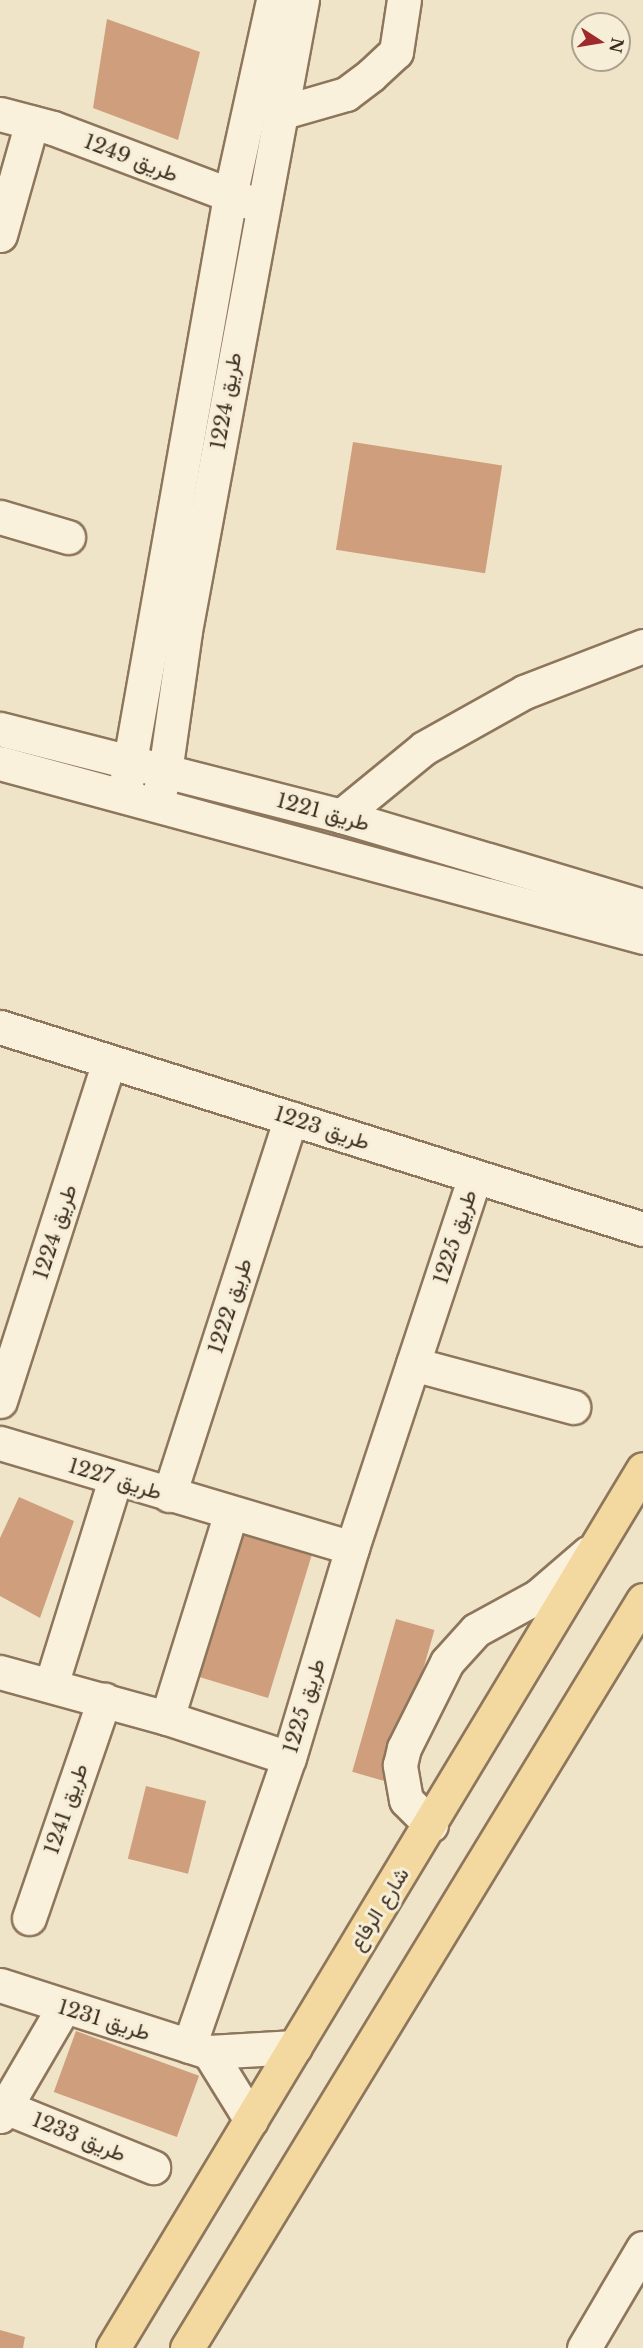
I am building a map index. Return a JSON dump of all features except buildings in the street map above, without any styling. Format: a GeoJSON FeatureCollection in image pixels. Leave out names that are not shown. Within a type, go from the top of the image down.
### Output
{"type":"FeatureCollection","features":[{"type":"Feature","properties":{"kind":"main road","name":"شارع الرفاع"},"geometry":{"type":"LineString","coordinates":[[113,2348],[431,1825],[643,1468]]}},
{"type":"Feature","properties":{"kind":"main road"},"geometry":{"type":"LineString","coordinates":[[187,2348],[643,1600]]}},
{"type":"Feature","properties":{"kind":"street","name":"طريق 1224"},"geometry":{"type":"LineString","coordinates":[[124,795],[132,763],[230,196],[273,0]]}},
{"type":"Feature","properties":{"kind":"street","name":"طريق 1224"},"geometry":{"type":"LineString","coordinates":[[156,804],[165,772],[185,631],[261,206],[302,0]]}},
{"type":"Feature","properties":{"kind":"street"},"geometry":{"type":"LineString","coordinates":[[280,113],[346,94],[371,75],[396,52],[404,0]]}},
{"type":"Feature","properties":{"kind":"street","name":"طريق 1249"},"geometry":{"type":"LineString","coordinates":[[0,114],[32,122],[261,206]]}},
{"type":"Feature","properties":{"kind":"street"},"geometry":{"type":"LineString","coordinates":[[0,235],[32,122]]}},
{"type":"Feature","properties":{"kind":"street"},"geometry":{"type":"LineString","coordinates":[[0,517],[68,537]]}},
{"type":"Feature","properties":{"kind":"street"},"geometry":{"type":"LineString","coordinates":[[341,816],[424,748],[524,692],[643,646]]}},
{"type":"Feature","properties":{"kind":"street","name":"طريق 1221"},"geometry":{"type":"LineString","coordinates":[[0,729],[341,816],[643,906]]}},
{"type":"Feature","properties":{"kind":"street","name":"طريق 1221"},"geometry":{"type":"LineString","coordinates":[[0,763],[643,937]]}},
{"type":"Feature","properties":{"kind":"street","name":"طريق 1223"},"geometry":{"type":"LineString","coordinates":[[0,1027],[643,1229]]}},
{"type":"Feature","properties":{"kind":"street","name":"طريق 1224"},"geometry":{"type":"LineString","coordinates":[[0,1401],[109,1062]]}},
{"type":"Feature","properties":{"kind":"street","name":"طريق 1222"},"geometry":{"type":"LineString","coordinates":[[169,1495],[291,1118]]}},
{"type":"Feature","properties":{"kind":"street","name":"طريق 1225"},"geometry":{"type":"LineString","coordinates":[[199,2049],[352,1548],[475,1177]]}},
{"type":"Feature","properties":{"kind":"street"},"geometry":{"type":"LineString","coordinates":[[413,1364],[573,1407]]}},
{"type":"Feature","properties":{"kind":"street","name":"طريق 1227"},"geometry":{"type":"LineString","coordinates":[[0,1443],[115,1480],[352,1548]]}},
{"type":"Feature","properties":{"kind":"street"},"geometry":{"type":"LineString","coordinates":[[51,1685],[115,1480]]}},
{"type":"Feature","properties":{"kind":"street"},"geometry":{"type":"LineString","coordinates":[[167,1718],[231,1513]]}},
{"type":"Feature","properties":{"kind":"street"},"geometry":{"type":"LineString","coordinates":[[431,1825],[406,1800],[400,1765],[404,1748],[447,1662],[476,1630],[560,1580],[600,1541]]}},
{"type":"Feature","properties":{"kind":"street"},"geometry":{"type":"LineString","coordinates":[[609,1654],[643,1624]]}},
{"type":"Feature","properties":{"kind":"street"},"geometry":{"type":"LineString","coordinates":[[0,1672],[167,1718],[289,1758]]}},
{"type":"Feature","properties":{"kind":"street","name":"طريق 1241"},"geometry":{"type":"LineString","coordinates":[[29,1918],[104,1700]]}},
{"type":"Feature","properties":{"kind":"street","name":"طريق 1231"},"geometry":{"type":"LineString","coordinates":[[0,1985],[63,2008],[199,2049],[295,2047]]}},
{"type":"Feature","properties":{"kind":"street","name":"طريق 1233"},"geometry":{"type":"LineString","coordinates":[[63,2008],[3,2111],[153,2167]]}},
{"type":"Feature","properties":{"kind":"street"},"geometry":{"type":"LineString","coordinates":[[199,2049],[251,2120]]}},
{"type":"Feature","properties":{"kind":"street"},"geometry":{"type":"LineString","coordinates":[[584,2348],[643,2248]]}}]}
